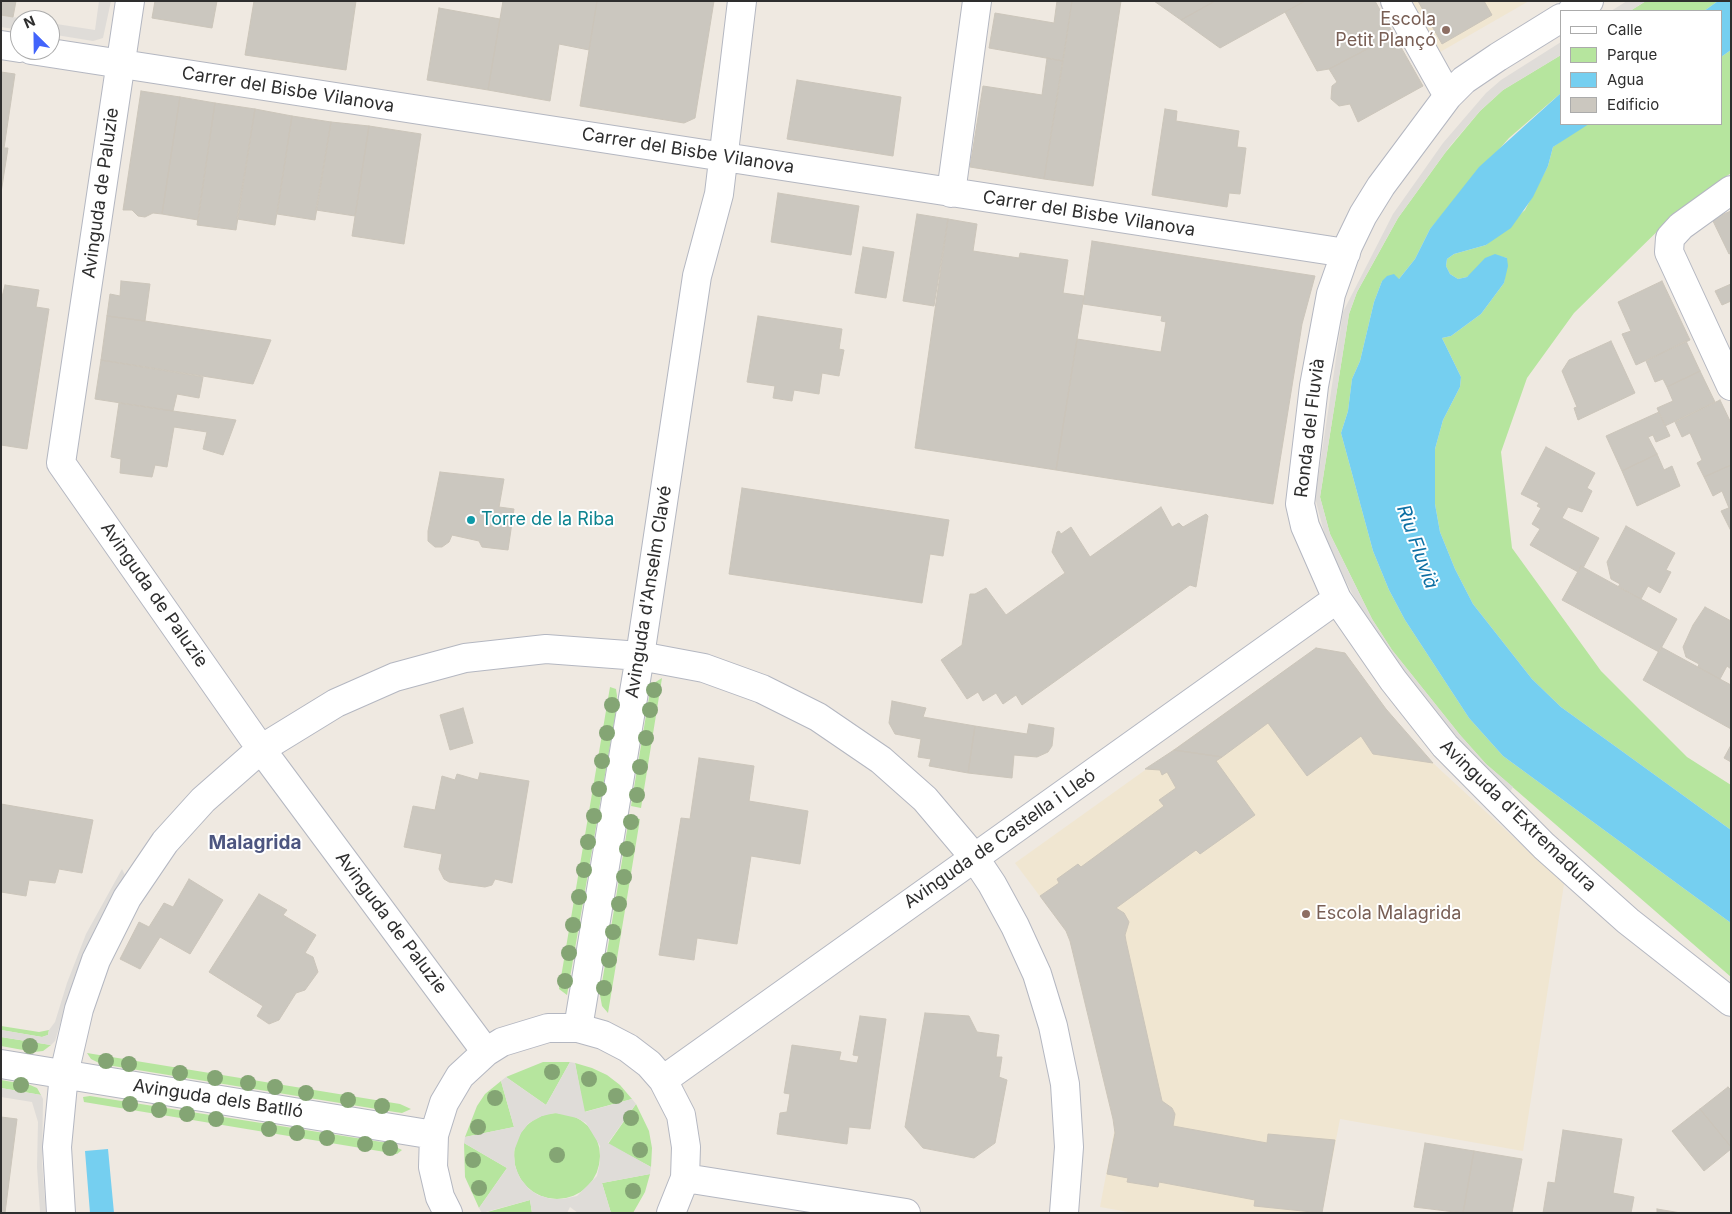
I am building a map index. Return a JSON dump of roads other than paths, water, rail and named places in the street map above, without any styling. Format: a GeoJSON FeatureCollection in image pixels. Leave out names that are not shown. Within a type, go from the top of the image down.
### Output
{"type":"FeatureCollection","features":[{"type":"Feature","properties":{"kind":"street","name":"Avinguda de Paluzie"},"geometry":{"type":"LineString","coordinates":[[130,1],[61,463],[261,749],[486,1052]]}},
{"type":"Feature","properties":{"kind":"street","name":"Avinguda d'Anselm Clavé"},"geometry":{"type":"LineString","coordinates":[[578,1028],[640,656],[697,276],[719,194],[742,1]]}},
{"type":"Feature","properties":{"kind":"street"},"geometry":{"type":"LineString","coordinates":[[951,192],[977,1]]}},
{"type":"Feature","properties":{"kind":"street"},"geometry":{"type":"LineString","coordinates":[[1395,1],[1448,96]]}},
{"type":"Feature","properties":{"kind":"street"},"geometry":{"type":"LineString","coordinates":[[1574,10],[1589,1]]}},
{"type":"Feature","properties":{"kind":"street"},"geometry":{"type":"LineString","coordinates":[[1346,254],[1363,215],[1381,186],[1448,96],[1464,80],[1560,19]]}},
{"type":"Feature","properties":{"kind":"street","name":"Carrer del Bisbe Vilanova"},"geometry":{"type":"LineString","coordinates":[[60,55],[724,156],[1346,254]]}},
{"type":"Feature","properties":{"kind":"street"},"geometry":{"type":"LineString","coordinates":[[1731,190],[1680,226],[1670,238],[1669,252],[1731,386]]}},
{"type":"Feature","properties":{"kind":"street","name":"Ronda del Fluvià"},"geometry":{"type":"LineString","coordinates":[[1337,599],[1304,526],[1300,504],[1306,446],[1324,331],[1331,294],[1346,254]]}},
{"type":"Feature","properties":{"kind":"street","name":"Avinguda de Castella i Lleó"},"geometry":{"type":"LineString","coordinates":[[663,1080],[1337,599]]}},
{"type":"Feature","properties":{"kind":"street","name":"Avinguda d'Extremadura"},"geometry":{"type":"LineString","coordinates":[[1337,599],[1393,680],[1445,746],[1479,782],[1544,846],[1628,921],[1731,1002]]}},
{"type":"Feature","properties":{"kind":"street"},"geometry":{"type":"LineString","coordinates":[[61,1213],[57,1147],[64,1074],[79,1009],[96,960],[127,898],[165,842],[203,800],[261,749],[336,703],[395,678],[465,658],[546,649],[640,656],[704,668],[762,689],[818,717],[881,760],[925,799],[974,857],[1016,926],[1037,974],[1053,1026],[1065,1084],[1069,1147],[1064,1213]]}},
{"type":"Feature","properties":{"kind":"street"},"geometry":{"type":"LineString","coordinates":[[448,1213],[440,1197],[433,1167],[434,1134],[444,1103],[460,1076],[486,1052],[502,1042],[534,1031],[578,1028],[603,1035],[628,1048],[649,1064],[663,1080],[681,1115],[686,1147],[685,1178],[671,1213]]}},
{"type":"Feature","properties":{"kind":"street","name":"Avinguda dels Batlló"},"geometry":{"type":"LineString","coordinates":[[1,1064],[434,1134]]}},
{"type":"Feature","properties":{"kind":"street"},"geometry":{"type":"LineString","coordinates":[[685,1178],[906,1213]]}},
{"type":"Feature","properties":{"kind":"water"},"geometry":{"type":"Polygon","coordinates":[[[1718,1],[1731,1],[1731,50],[1722,56],[1722,10],[1705,10],[1718,1]]]}},
{"type":"Feature","properties":{"kind":"water","name":"Riu Fluvià"},"geometry":{"type":"Polygon","coordinates":[[[1560,94],[1560,125],[1587,125],[1553,147],[1548,166],[1533,197],[1511,228],[1486,245],[1454,254],[1447,259],[1446,266],[1450,274],[1458,279],[1467,277],[1485,258],[1495,254],[1507,258],[1508,266],[1504,283],[1481,314],[1451,336],[1442,338],[1461,377],[1460,387],[1443,420],[1435,449],[1435,504],[1440,532],[1455,569],[1473,604],[1532,679],[1561,707],[1731,830],[1731,923],[1503,756],[1469,718],[1405,620],[1389,590],[1373,551],[1341,433],[1348,411],[1352,379],[1360,361],[1374,302],[1382,281],[1387,276],[1394,274],[1399,279],[1415,259],[1430,229],[1479,167],[1560,94]]]}},
{"type":"Feature","properties":{"kind":"water"},"geometry":{"type":"Polygon","coordinates":[[[108,1149],[114,1213],[90,1213],[85,1151],[108,1149]]]}},
{"type":"Feature","properties":{"kind":"place","name":"Escola Petit Plançó"},"geometry":{"type":"Point","coordinates":[1446,30]}},
{"type":"Feature","properties":{"kind":"place","name":"Torre de la Riba"},"geometry":{"type":"Point","coordinates":[471,520]}},
{"type":"Feature","properties":{"kind":"place","name":"Escola Malagrida"},"geometry":{"type":"Point","coordinates":[1306,914]}},
{"type":"Feature","properties":{"kind":"district","name":"Malagrida"},"geometry":{"type":"Point","coordinates":[255,843]}}]}
